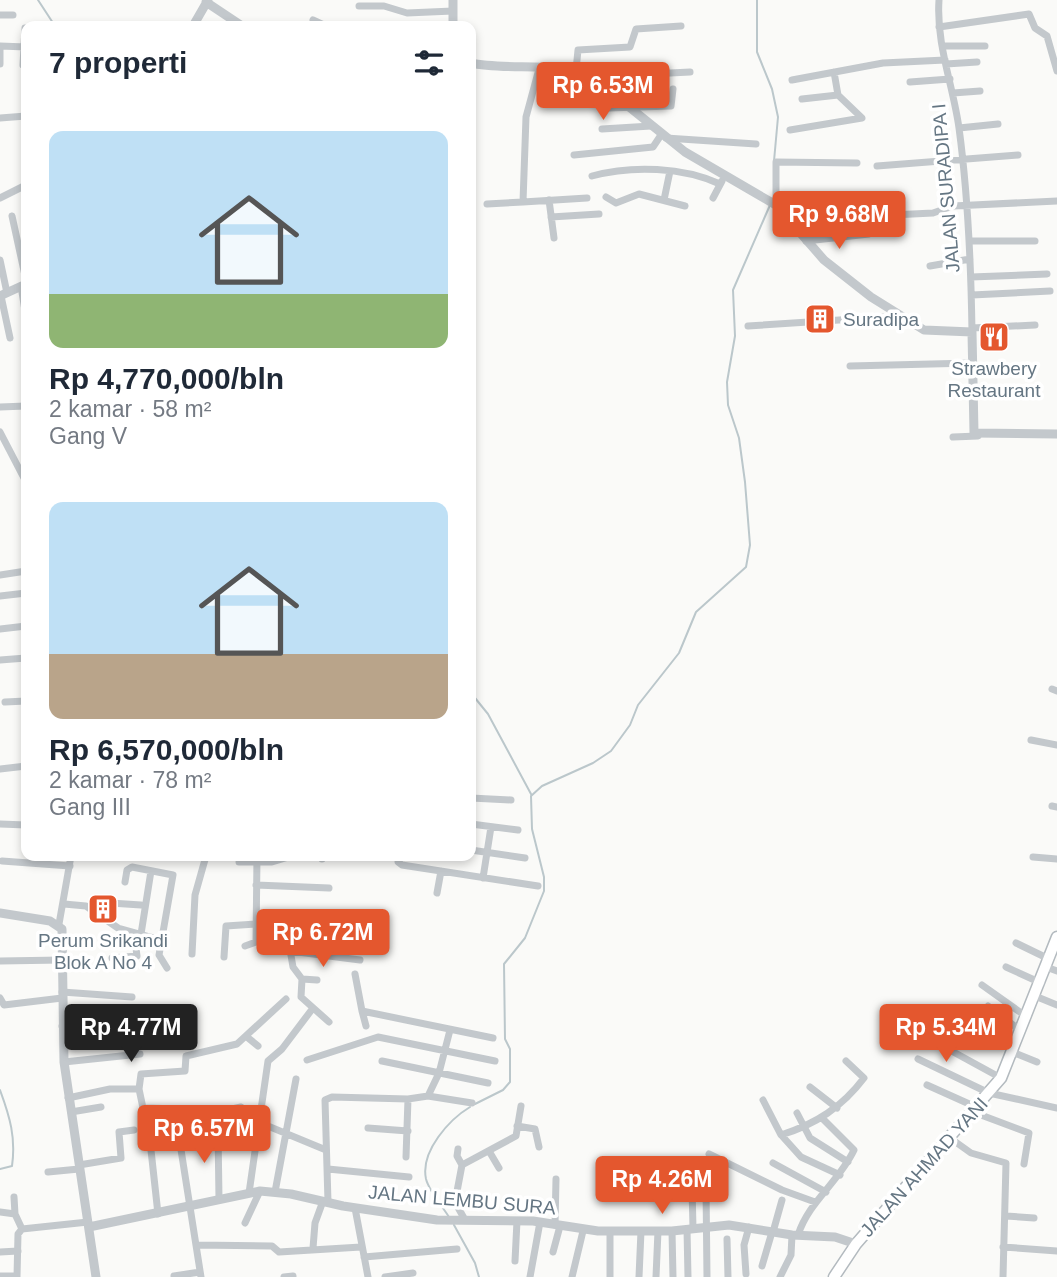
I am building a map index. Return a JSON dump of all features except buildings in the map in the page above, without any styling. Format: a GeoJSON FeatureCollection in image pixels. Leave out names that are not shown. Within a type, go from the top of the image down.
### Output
{"type":"FeatureCollection","features":[{"type":"Feature","properties":{"kind":"main road","name":"JALAN AHMAD YANI"},"geometry":{"type":"LineString","coordinates":[[834,1277],[856,1244],[1001,1078],[1041,983],[1057,937]]}},
{"type":"Feature","properties":{"kind":"street"},"geometry":{"type":"LineString","coordinates":[[453,0],[453,21]]}},
{"type":"Feature","properties":{"kind":"street","name":"JALAN SURADIPA I"},"geometry":{"type":"LineString","coordinates":[[939,0],[939,27],[959,128],[969,241],[972,330]]}},
{"type":"Feature","properties":{"kind":"street"},"geometry":{"type":"LineString","coordinates":[[195,21],[205,1],[235,21]]}},
{"type":"Feature","properties":{"kind":"street"},"geometry":{"type":"LineString","coordinates":[[359,6],[384,6],[407,13],[453,11]]}},
{"type":"Feature","properties":{"kind":"street"},"geometry":{"type":"LineString","coordinates":[[939,27],[1028,14],[1035,28],[1047,37],[1057,71]]}},
{"type":"Feature","properties":{"kind":"street"},"geometry":{"type":"LineString","coordinates":[[0,15],[13,15]]}},
{"type":"Feature","properties":{"kind":"street"},"geometry":{"type":"LineString","coordinates":[[576,70],[578,50],[630,47],[636,29],[681,26]]}},
{"type":"Feature","properties":{"kind":"street"},"geometry":{"type":"LineString","coordinates":[[0,64],[0,46],[21,46]]}},
{"type":"Feature","properties":{"kind":"street"},"geometry":{"type":"LineString","coordinates":[[942,46],[985,46]]}},
{"type":"Feature","properties":{"kind":"street"},"geometry":{"type":"LineString","coordinates":[[792,80],[883,63],[976,62]]}},
{"type":"Feature","properties":{"kind":"street"},"geometry":{"type":"LineString","coordinates":[[476,64],[576,70],[592,77],[663,137],[722,181]]}},
{"type":"Feature","properties":{"kind":"street"},"geometry":{"type":"LineString","coordinates":[[523,202],[526,123],[539,69]]}},
{"type":"Feature","properties":{"kind":"street"},"geometry":{"type":"LineString","coordinates":[[592,77],[690,72]]}},
{"type":"Feature","properties":{"kind":"street"},"geometry":{"type":"LineString","coordinates":[[790,130],[861,119],[861,115],[838,95],[834,72]]}},
{"type":"Feature","properties":{"kind":"street"},"geometry":{"type":"LineString","coordinates":[[909,82],[950,79]]}},
{"type":"Feature","properties":{"kind":"street"},"geometry":{"type":"LineString","coordinates":[[580,100],[608,108],[671,106],[673,89]]}},
{"type":"Feature","properties":{"kind":"street"},"geometry":{"type":"LineString","coordinates":[[953,93],[979,91]]}},
{"type":"Feature","properties":{"kind":"street"},"geometry":{"type":"LineString","coordinates":[[802,99],[838,95]]}},
{"type":"Feature","properties":{"kind":"street"},"geometry":{"type":"LineString","coordinates":[[0,118],[21,116]]}},
{"type":"Feature","properties":{"kind":"street"},"geometry":{"type":"LineString","coordinates":[[959,128],[998,124]]}},
{"type":"Feature","properties":{"kind":"street"},"geometry":{"type":"LineString","coordinates":[[602,129],[651,126]]}},
{"type":"Feature","properties":{"kind":"street"},"geometry":{"type":"LineString","coordinates":[[574,155],[653,147],[663,137],[756,144]]}},
{"type":"Feature","properties":{"kind":"street"},"geometry":{"type":"LineString","coordinates":[[877,166],[1018,155]]}},
{"type":"Feature","properties":{"kind":"street"},"geometry":{"type":"LineString","coordinates":[[776,204],[776,162],[857,163]]}},
{"type":"Feature","properties":{"kind":"street"},"geometry":{"type":"LineString","coordinates":[[592,176],[641,170],[670,171],[722,181],[776,204],[806,241],[837,271],[901,316],[930,332],[1035,325]]}},
{"type":"Feature","properties":{"kind":"street"},"geometry":{"type":"LineString","coordinates":[[664,200],[670,171]]}},
{"type":"Feature","properties":{"kind":"street"},"geometry":{"type":"LineString","coordinates":[[713,198],[722,181]]}},
{"type":"Feature","properties":{"kind":"street"},"geometry":{"type":"LineString","coordinates":[[0,198],[21,188]]}},
{"type":"Feature","properties":{"kind":"street"},"geometry":{"type":"LineString","coordinates":[[606,197],[616,203],[639,194],[685,206]]}},
{"type":"Feature","properties":{"kind":"street"},"geometry":{"type":"LineString","coordinates":[[486,204],[587,198]]}},
{"type":"Feature","properties":{"kind":"street"},"geometry":{"type":"LineString","coordinates":[[776,204],[872,198]]}},
{"type":"Feature","properties":{"kind":"street"},"geometry":{"type":"LineString","coordinates":[[549,200],[554,238]]}},
{"type":"Feature","properties":{"kind":"street"},"geometry":{"type":"LineString","coordinates":[[790,220],[933,213],[966,205],[1057,201]]}},
{"type":"Feature","properties":{"kind":"street"},"geometry":{"type":"LineString","coordinates":[[551,217],[599,214]]}},
{"type":"Feature","properties":{"kind":"street"},"geometry":{"type":"LineString","coordinates":[[12,216],[21,262]]}},
{"type":"Feature","properties":{"kind":"street"},"geometry":{"type":"LineString","coordinates":[[806,241],[869,234]]}},
{"type":"Feature","properties":{"kind":"street"},"geometry":{"type":"LineString","coordinates":[[969,241],[1035,241]]}},
{"type":"Feature","properties":{"kind":"street"},"geometry":{"type":"LineString","coordinates":[[930,266],[970,259]]}},
{"type":"Feature","properties":{"kind":"street"},"geometry":{"type":"LineString","coordinates":[[0,260],[10,338]]}},
{"type":"Feature","properties":{"kind":"street"},"geometry":{"type":"LineString","coordinates":[[971,277],[1047,274]]}},
{"type":"Feature","properties":{"kind":"street"},"geometry":{"type":"LineString","coordinates":[[3,295],[21,285]]}},
{"type":"Feature","properties":{"kind":"street"},"geometry":{"type":"LineString","coordinates":[[972,295],[1050,291]]}},
{"type":"Feature","properties":{"kind":"street"},"geometry":{"type":"LineString","coordinates":[[748,326],[901,316]]}},
{"type":"Feature","properties":{"kind":"street"},"geometry":{"type":"LineString","coordinates":[[972,330],[972,430],[979,436]]}},
{"type":"Feature","properties":{"kind":"street"},"geometry":{"type":"LineString","coordinates":[[850,366],[972,363]]}},
{"type":"Feature","properties":{"kind":"street"},"geometry":{"type":"LineString","coordinates":[[0,407],[21,406]]}},
{"type":"Feature","properties":{"kind":"street"},"geometry":{"type":"LineString","coordinates":[[0,432],[21,471]]}},
{"type":"Feature","properties":{"kind":"street"},"geometry":{"type":"LineString","coordinates":[[953,437],[1057,434]]}},
{"type":"Feature","properties":{"kind":"street"},"geometry":{"type":"LineString","coordinates":[[0,575],[21,572]]}},
{"type":"Feature","properties":{"kind":"street"},"geometry":{"type":"LineString","coordinates":[[0,596],[21,594]]}},
{"type":"Feature","properties":{"kind":"street"},"geometry":{"type":"LineString","coordinates":[[0,629],[21,627]]}},
{"type":"Feature","properties":{"kind":"street"},"geometry":{"type":"LineString","coordinates":[[0,660],[21,658]]}},
{"type":"Feature","properties":{"kind":"street"},"geometry":{"type":"LineString","coordinates":[[5,702],[21,701]]}},
{"type":"Feature","properties":{"kind":"street"},"geometry":{"type":"LineString","coordinates":[[1031,740],[1057,745]]}},
{"type":"Feature","properties":{"kind":"street"},"geometry":{"type":"LineString","coordinates":[[0,769],[21,767]]}},
{"type":"Feature","properties":{"kind":"street"},"geometry":{"type":"LineString","coordinates":[[476,798],[511,800]]}},
{"type":"Feature","properties":{"kind":"street"},"geometry":{"type":"LineString","coordinates":[[0,824],[21,825]]}},
{"type":"Feature","properties":{"kind":"street"},"geometry":{"type":"LineString","coordinates":[[476,825],[519,831]]}},
{"type":"Feature","properties":{"kind":"street"},"geometry":{"type":"LineString","coordinates":[[483,878],[491,827]]}},
{"type":"Feature","properties":{"kind":"street"},"geometry":{"type":"LineString","coordinates":[[476,851],[525,858]]}},
{"type":"Feature","properties":{"kind":"street"},"geometry":{"type":"LineString","coordinates":[[1033,857],[1057,859]]}},
{"type":"Feature","properties":{"kind":"street"},"geometry":{"type":"LineString","coordinates":[[2,861],[70,866]]}},
{"type":"Feature","properties":{"kind":"street"},"geometry":{"type":"LineString","coordinates":[[70,861],[59,924],[62,931],[64,1062],[96,1277]]}},
{"type":"Feature","properties":{"kind":"street"},"geometry":{"type":"LineString","coordinates":[[192,954],[195,895],[205,861]]}},
{"type":"Feature","properties":{"kind":"street"},"geometry":{"type":"LineString","coordinates":[[239,862],[245,861]]}},
{"type":"Feature","properties":{"kind":"street"},"geometry":{"type":"LineString","coordinates":[[245,946],[256,942],[257,861]]}},
{"type":"Feature","properties":{"kind":"street"},"geometry":{"type":"LineString","coordinates":[[400,861],[400,865],[538,886]]}},
{"type":"Feature","properties":{"kind":"street"},"geometry":{"type":"LineString","coordinates":[[125,882],[130,868],[174,877],[159,959],[167,968]]}},
{"type":"Feature","properties":{"kind":"street"},"geometry":{"type":"LineString","coordinates":[[112,958],[137,956],[138,934],[151,871]]}},
{"type":"Feature","properties":{"kind":"street"},"geometry":{"type":"LineString","coordinates":[[437,893],[441,871]]}},
{"type":"Feature","properties":{"kind":"street"},"geometry":{"type":"LineString","coordinates":[[256,885],[329,888]]}},
{"type":"Feature","properties":{"kind":"street"},"geometry":{"type":"LineString","coordinates":[[88,907],[95,902],[141,905]]}},
{"type":"Feature","properties":{"kind":"street"},"geometry":{"type":"LineString","coordinates":[[64,904],[88,907],[118,928],[161,940]]}},
{"type":"Feature","properties":{"kind":"street"},"geometry":{"type":"LineString","coordinates":[[0,913],[59,924]]}},
{"type":"Feature","properties":{"kind":"street"},"geometry":{"type":"LineString","coordinates":[[224,957],[227,925],[257,924]]}},
{"type":"Feature","properties":{"kind":"street"},"geometry":{"type":"LineString","coordinates":[[288,938],[293,967],[302,979],[301,997],[329,1022]]}},
{"type":"Feature","properties":{"kind":"street"},"geometry":{"type":"LineString","coordinates":[[1016,943],[1051,957],[1057,971]]}},
{"type":"Feature","properties":{"kind":"street"},"geometry":{"type":"LineString","coordinates":[[290,951],[360,960]]}},
{"type":"Feature","properties":{"kind":"street"},"geometry":{"type":"LineString","coordinates":[[0,961],[62,960]]}},
{"type":"Feature","properties":{"kind":"street"},"geometry":{"type":"LineString","coordinates":[[1006,967],[1041,983]]}},
{"type":"Feature","properties":{"kind":"street"},"geometry":{"type":"LineString","coordinates":[[355,974],[366,1026]]}},
{"type":"Feature","properties":{"kind":"street"},"geometry":{"type":"LineString","coordinates":[[302,979],[317,980]]}},
{"type":"Feature","properties":{"kind":"street"},"geometry":{"type":"LineString","coordinates":[[982,985],[1027,1017]]}},
{"type":"Feature","properties":{"kind":"street"},"geometry":{"type":"LineString","coordinates":[[0,998],[5,1004],[62,995],[132,997]]}},
{"type":"Feature","properties":{"kind":"street"},"geometry":{"type":"LineString","coordinates":[[1035,996],[1057,1006]]}},
{"type":"Feature","properties":{"kind":"street"},"geometry":{"type":"LineString","coordinates":[[241,1107],[189,1118],[183,1109],[143,1108],[139,1089],[142,1072],[185,1071],[186,1056],[232,1046],[247,1037],[286,999]]}},
{"type":"Feature","properties":{"kind":"street"},"geometry":{"type":"LineString","coordinates":[[988,1006],[1021,1031]]}},
{"type":"Feature","properties":{"kind":"street"},"geometry":{"type":"LineString","coordinates":[[249,1193],[269,1058],[282,1049],[313,1008]]}},
{"type":"Feature","properties":{"kind":"street"},"geometry":{"type":"LineString","coordinates":[[362,1011],[494,1038]]}},
{"type":"Feature","properties":{"kind":"street"},"geometry":{"type":"LineString","coordinates":[[62,1026],[130,1035],[132,1015]]}},
{"type":"Feature","properties":{"kind":"street"},"geometry":{"type":"LineString","coordinates":[[914,1020],[925,1027],[926,1037],[1001,1078]]}},
{"type":"Feature","properties":{"kind":"street"},"geometry":{"type":"LineString","coordinates":[[428,1096],[439,1073],[450,1030]]}},
{"type":"Feature","properties":{"kind":"street"},"geometry":{"type":"LineString","coordinates":[[247,1037],[258,1046]]}},
{"type":"Feature","properties":{"kind":"street"},"geometry":{"type":"LineString","coordinates":[[307,1060],[378,1037],[495,1061]]}},
{"type":"Feature","properties":{"kind":"street"},"geometry":{"type":"LineString","coordinates":[[1012,1052],[1037,1062]]}},
{"type":"Feature","properties":{"kind":"street"},"geometry":{"type":"LineString","coordinates":[[64,1062],[140,1054]]}},
{"type":"Feature","properties":{"kind":"street"},"geometry":{"type":"LineString","coordinates":[[918,1059],[989,1093],[1057,1108]]}},
{"type":"Feature","properties":{"kind":"street"},"geometry":{"type":"LineString","coordinates":[[382,1061],[488,1083]]}},
{"type":"Feature","properties":{"kind":"street"},"geometry":{"type":"LineString","coordinates":[[763,1100],[781,1135],[804,1128],[837,1108],[864,1078],[846,1061]]}},
{"type":"Feature","properties":{"kind":"street"},"geometry":{"type":"LineString","coordinates":[[275,1192],[296,1079]]}},
{"type":"Feature","properties":{"kind":"street"},"geometry":{"type":"LineString","coordinates":[[927,1085],[1029,1133],[1024,1164]]}},
{"type":"Feature","properties":{"kind":"street"},"geometry":{"type":"LineString","coordinates":[[810,1087],[837,1108]]}},
{"type":"Feature","properties":{"kind":"street"},"geometry":{"type":"LineString","coordinates":[[68,1098],[110,1089],[139,1089]]}},
{"type":"Feature","properties":{"kind":"street"},"geometry":{"type":"LineString","coordinates":[[313,1248],[315,1223],[325,1201],[328,1169],[323,1104],[328,1097],[408,1099],[428,1096],[472,1103]]}},
{"type":"Feature","properties":{"kind":"street"},"geometry":{"type":"LineString","coordinates":[[406,1157],[408,1099]]}},
{"type":"Feature","properties":{"kind":"street"},"geometry":{"type":"LineString","coordinates":[[463,1165],[516,1136],[521,1106]]}},
{"type":"Feature","properties":{"kind":"street"},"geometry":{"type":"LineString","coordinates":[[71,1112],[101,1107]]}},
{"type":"Feature","properties":{"kind":"street"},"geometry":{"type":"LineString","coordinates":[[797,1112],[804,1128],[815,1142],[848,1162]]}},
{"type":"Feature","properties":{"kind":"street"},"geometry":{"type":"LineString","coordinates":[[251,1118],[327,1150]]}},
{"type":"Feature","properties":{"kind":"street"},"geometry":{"type":"LineString","coordinates":[[780,1277],[791,1255],[795,1235],[815,1202],[841,1175],[853,1149],[822,1118]]}},
{"type":"Feature","properties":{"kind":"street"},"geometry":{"type":"LineString","coordinates":[[517,1126],[536,1130],[539,1147]]}},
{"type":"Feature","properties":{"kind":"street"},"geometry":{"type":"LineString","coordinates":[[368,1128],[408,1131]]}},
{"type":"Feature","properties":{"kind":"street"},"geometry":{"type":"LineString","coordinates":[[48,1172],[121,1158],[119,1132],[134,1130]]}},
{"type":"Feature","properties":{"kind":"street"},"geometry":{"type":"LineString","coordinates":[[218,1131],[219,1199]]}},
{"type":"Feature","properties":{"kind":"street"},"geometry":{"type":"LineString","coordinates":[[149,1132],[158,1214]]}},
{"type":"Feature","properties":{"kind":"street"},"geometry":{"type":"LineString","coordinates":[[174,1276],[201,1274],[179,1137]]}},
{"type":"Feature","properties":{"kind":"street"},"geometry":{"type":"LineString","coordinates":[[783,1137],[801,1157],[841,1175]]}},
{"type":"Feature","properties":{"kind":"street"},"geometry":{"type":"LineString","coordinates":[[950,1138],[971,1153],[1005,1161],[1003,1277]]}},
{"type":"Feature","properties":{"kind":"street"},"geometry":{"type":"LineString","coordinates":[[458,1149],[457,1156],[463,1165],[455,1206],[464,1220]]}},
{"type":"Feature","properties":{"kind":"street"},"geometry":{"type":"LineString","coordinates":[[489,1151],[499,1168]]}},
{"type":"Feature","properties":{"kind":"street"},"geometry":{"type":"LineString","coordinates":[[709,1154],[782,1190],[815,1202]]}},
{"type":"Feature","properties":{"kind":"street"},"geometry":{"type":"LineString","coordinates":[[773,1163],[826,1192]]}},
{"type":"Feature","properties":{"kind":"street"},"geometry":{"type":"LineString","coordinates":[[328,1169],[408,1177]]}},
{"type":"Feature","properties":{"kind":"street"},"geometry":{"type":"LineString","coordinates":[[553,1252],[557,1225],[556,1179]]}},
{"type":"Feature","properties":{"kind":"street"},"geometry":{"type":"LineString","coordinates":[[706,1186],[707,1277]]}},
{"type":"Feature","properties":{"kind":"street"},"geometry":{"type":"LineString","coordinates":[[688,1277],[692,1187]]}},
{"type":"Feature","properties":{"kind":"street"},"geometry":{"type":"LineString","coordinates":[[244,1223],[260,1192]]}},
{"type":"Feature","properties":{"kind":"street","name":"JALAN LEMBU SURA"},"geometry":{"type":"LineString","coordinates":[[89,1225],[158,1214],[249,1193],[275,1192],[355,1208],[437,1220],[540,1222],[583,1231],[672,1231],[705,1227],[749,1227],[795,1235],[835,1237],[856,1244]]}},
{"type":"Feature","properties":{"kind":"street"},"geometry":{"type":"LineString","coordinates":[[14,1197],[15,1214],[22,1229]]}},
{"type":"Feature","properties":{"kind":"street"},"geometry":{"type":"LineString","coordinates":[[762,1266],[782,1200]]}},
{"type":"Feature","properties":{"kind":"street","name":"JALAN LEMBU SURA"},"geometry":{"type":"LineString","coordinates":[[355,1208],[368,1277]]}},
{"type":"Feature","properties":{"kind":"street"},"geometry":{"type":"LineString","coordinates":[[0,1212],[15,1214]]}},
{"type":"Feature","properties":{"kind":"street"},"geometry":{"type":"LineString","coordinates":[[1006,1216],[1034,1218]]}},
{"type":"Feature","properties":{"kind":"street"},"geometry":{"type":"LineString","coordinates":[[515,1261],[517,1221]]}},
{"type":"Feature","properties":{"kind":"street"},"geometry":{"type":"LineString","coordinates":[[530,1277],[540,1222]]}},
{"type":"Feature","properties":{"kind":"street"},"geometry":{"type":"LineString","coordinates":[[0,1276],[17,1276],[18,1234],[22,1229],[89,1225]]}},
{"type":"Feature","properties":{"kind":"street"},"geometry":{"type":"LineString","coordinates":[[746,1274],[744,1245],[749,1227]]}},
{"type":"Feature","properties":{"kind":"street"},"geometry":{"type":"LineString","coordinates":[[572,1277],[583,1231]]}},
{"type":"Feature","properties":{"kind":"street"},"geometry":{"type":"LineString","coordinates":[[610,1231],[610,1277]]}},
{"type":"Feature","properties":{"kind":"street"},"geometry":{"type":"LineString","coordinates":[[639,1277],[641,1231]]}},
{"type":"Feature","properties":{"kind":"street"},"geometry":{"type":"LineString","coordinates":[[656,1277],[658,1231]]}},
{"type":"Feature","properties":{"kind":"street"},"geometry":{"type":"LineString","coordinates":[[672,1231],[673,1277]]}},
{"type":"Feature","properties":{"kind":"street"},"geometry":{"type":"LineString","coordinates":[[727,1239],[728,1277]]}},
{"type":"Feature","properties":{"kind":"street"},"geometry":{"type":"LineString","coordinates":[[196,1245],[272,1246],[279,1252],[361,1247]]}},
{"type":"Feature","properties":{"kind":"street"},"geometry":{"type":"LineString","coordinates":[[1003,1247],[1057,1251]]}},
{"type":"Feature","properties":{"kind":"street"},"geometry":{"type":"LineString","coordinates":[[365,1257],[457,1249]]}},
{"type":"Feature","properties":{"kind":"street"},"geometry":{"type":"LineString","coordinates":[[0,1252],[18,1251]]}},
{"type":"Feature","properties":{"kind":"street"},"geometry":{"type":"LineString","coordinates":[[385,1277],[413,1273]]}},
{"type":"Feature","properties":{"kind":"street"},"geometry":{"type":"LineString","coordinates":[[284,1277],[293,1276]]}},
{"type":"Feature","properties":{"kind":"waterway"},"geometry":{"type":"LineString","coordinates":[[38,0],[52,21]]}},
{"type":"Feature","properties":{"kind":"waterway"},"geometry":{"type":"LineString","coordinates":[[757,0],[757,52],[772,89],[778,117],[774,161]]}},
{"type":"Feature","properties":{"kind":"waterway"},"geometry":{"type":"LineString","coordinates":[[475,1104],[503,1090],[510,1082],[510,1049],[505,1039],[504,964],[525,938],[544,891],[544,877],[532,829],[531,796],[542,786],[593,763],[611,751],[630,725],[638,705],[679,653],[696,612],[746,567],[750,545],[745,482],[739,438],[728,405],[727,382],[735,336],[733,290],[770,205]]}},
{"type":"Feature","properties":{"kind":"waterway"},"geometry":{"type":"LineString","coordinates":[[476,699],[488,714],[531,794]]}},
{"type":"Feature","properties":{"kind":"waterway"},"geometry":{"type":"LineString","coordinates":[[0,1090],[13,1137],[12,1166],[0,1169]]}},
{"type":"Feature","properties":{"kind":"waterway"},"geometry":{"type":"LineString","coordinates":[[449,1217],[430,1188],[425,1168],[438,1137],[454,1119],[470,1107]]}},
{"type":"Feature","properties":{"kind":"waterway"},"geometry":{"type":"LineString","coordinates":[[454,1225],[475,1263],[479,1277]]}},
{"type":"Feature","properties":{"kind":"place","name":"Suradipa"},"geometry":{"type":"Point","coordinates":[820,319]}},
{"type":"Feature","properties":{"kind":"place","name":"Strawbery Restaurant"},"geometry":{"type":"Point","coordinates":[994,337]}},
{"type":"Feature","properties":{"kind":"place","name":"Perum Srikandi Blok A No 4"},"geometry":{"type":"Point","coordinates":[103,909]}}]}
